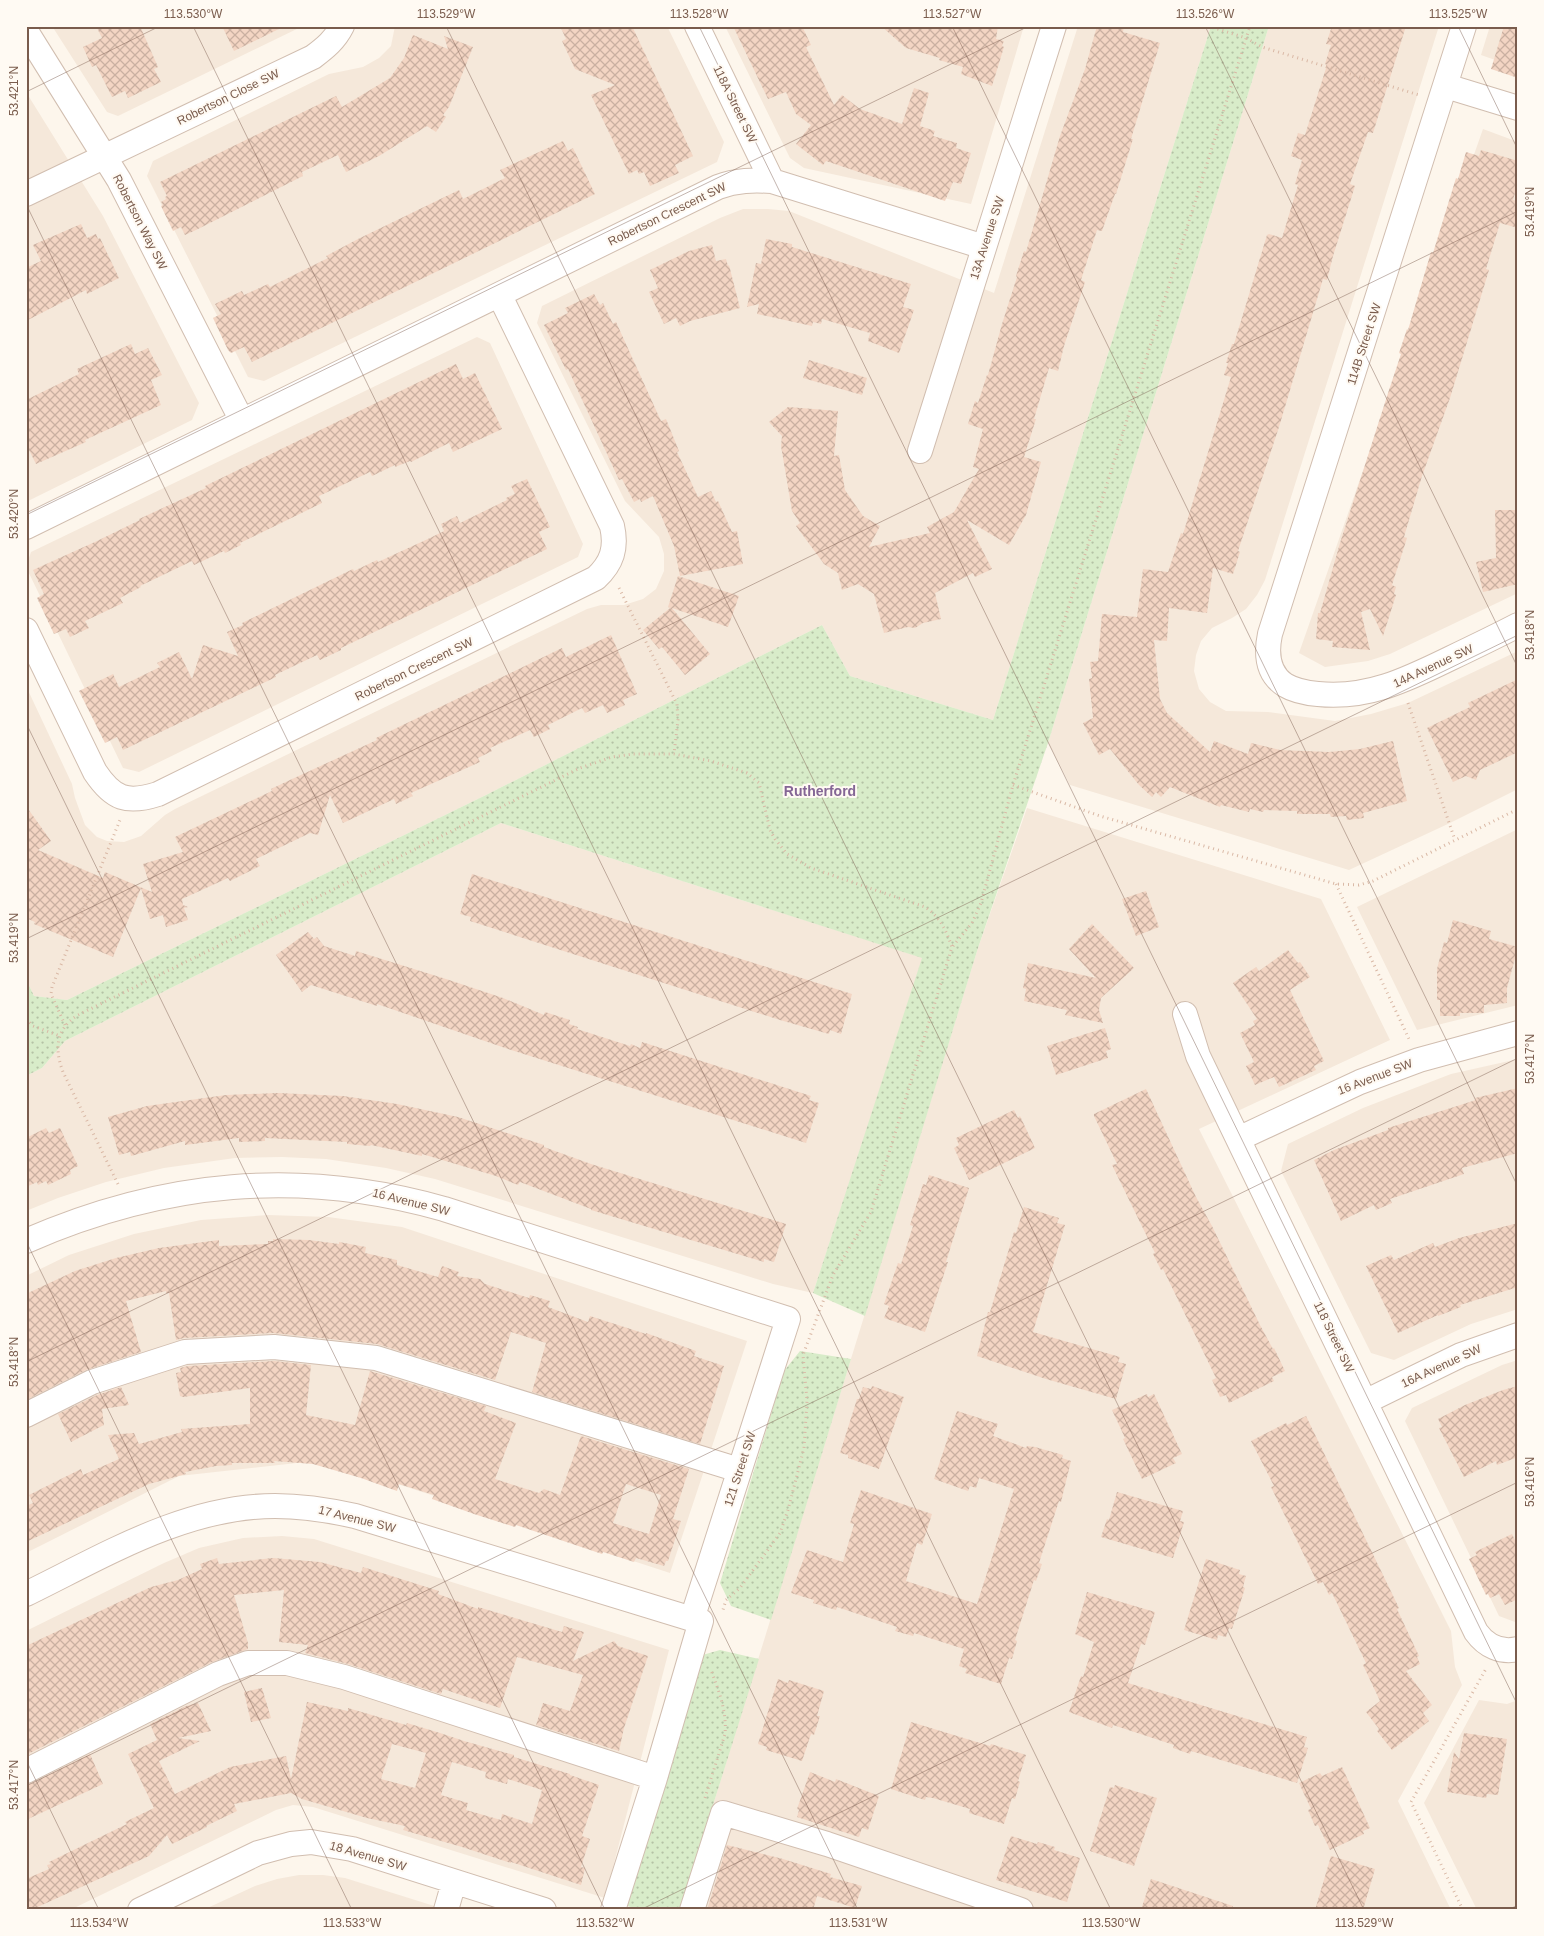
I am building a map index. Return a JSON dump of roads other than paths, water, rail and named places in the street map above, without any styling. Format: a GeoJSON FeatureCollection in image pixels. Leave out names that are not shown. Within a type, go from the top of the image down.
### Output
{"type":"FeatureCollection","features":[{"type":"Feature","properties":{"kind":"street","name":"Robertson Close SW"},"geometry":{"type":"LineString","coordinates":[[26,194],[313,57],[327,47],[342,26]]}},
{"type":"Feature","properties":{"kind":"street","name":"118A Street SW"},"geometry":{"type":"LineString","coordinates":[[697,26],[772,181]]}},
{"type":"Feature","properties":{"kind":"street","name":"13A Avenue SW"},"geometry":{"type":"LineString","coordinates":[[920,450],[1054,26]]}},
{"type":"Feature","properties":{"kind":"street","name":"114B Street SW"},"geometry":{"type":"LineString","coordinates":[[1268,661],[1267,646],[1270,634],[1444,94],[1464,26]]}},
{"type":"Feature","properties":{"kind":"street","name":"Robertson Way SW"},"geometry":{"type":"LineString","coordinates":[[26,31],[105,156],[129,198],[242,421]]}},
{"type":"Feature","properties":{"kind":"street"},"geometry":{"type":"LineString","coordinates":[[1444,94],[1518,108]]}},
{"type":"Feature","properties":{"kind":"street","name":"Robertson Crescent SW"},"geometry":{"type":"LineString","coordinates":[[26,527],[733,182],[747,180],[772,181],[984,247]]}},
{"type":"Feature","properties":{"kind":"street","name":"Robertson Crescent SW"},"geometry":{"type":"LineString","coordinates":[[26,630],[95,772],[105,786],[114,794],[129,800],[143,799],[158,794],[230,759],[596,578],[608,565],[614,550],[615,539],[612,526],[500,296]]}},
{"type":"Feature","properties":{"kind":"street","name":"14A Avenue SW"},"geometry":{"type":"LineString","coordinates":[[1268,661],[1275,675],[1282,683],[1292,689],[1332,696],[1354,694],[1403,682],[1518,625]]}},
{"type":"Feature","properties":{"kind":"street","name":"118 Street SW"},"geometry":{"type":"LineString","coordinates":[[1185,1014],[1198,1056],[1476,1632],[1481,1639],[1508,1649]]}},
{"type":"Feature","properties":{"kind":"street","name":"16 Avenue SW"},"geometry":{"type":"LineString","coordinates":[[1238,1140],[1331,1094],[1419,1060],[1518,1034]]}},
{"type":"Feature","properties":{"kind":"street","name":"16 Avenue SW"},"geometry":{"type":"LineString","coordinates":[[26,1241],[58,1227],[88,1217],[182,1193],[242,1185],[325,1186],[367,1191],[426,1204],[788,1319]]}},
{"type":"Feature","properties":{"kind":"street","name":"121 Street SW"},"geometry":{"type":"LineString","coordinates":[[613,1910],[656,1778],[697,1620],[739,1470],[788,1319]]}},
{"type":"Feature","properties":{"kind":"street","name":"16A Avenue SW"},"geometry":{"type":"LineString","coordinates":[[1365,1402],[1461,1355],[1518,1335]]}},
{"type":"Feature","properties":{"kind":"street"},"geometry":{"type":"LineString","coordinates":[[26,1415],[92,1382],[185,1352],[274,1347],[376,1358],[739,1470]]}},
{"type":"Feature","properties":{"kind":"street","name":"17 Avenue SW"},"geometry":{"type":"LineString","coordinates":[[26,1594],[148,1535],[182,1522],[224,1512],[274,1506],[320,1509],[355,1516],[697,1620]]}},
{"type":"Feature","properties":{"kind":"street"},"geometry":{"type":"LineString","coordinates":[[26,1771],[218,1674],[248,1663],[287,1664],[344,1677],[656,1778]]}},
{"type":"Feature","properties":{"kind":"street"},"geometry":{"type":"LineString","coordinates":[[692,1910],[723,1813],[826,1844],[1021,1910]]}},
{"type":"Feature","properties":{"kind":"street","name":"18 Avenue SW"},"geometry":{"type":"LineString","coordinates":[[140,1910],[243,1859],[273,1848],[311,1842],[344,1848],[544,1910]]}},
{"type":"Feature","properties":{"kind":"street"},"geometry":{"type":"LineString","coordinates":[[446,1910],[454,1882]]}},
{"type":"Feature","properties":{"kind":"district","name":"Rutherford"},"geometry":{"type":"Point","coordinates":[820,791]}}]}
